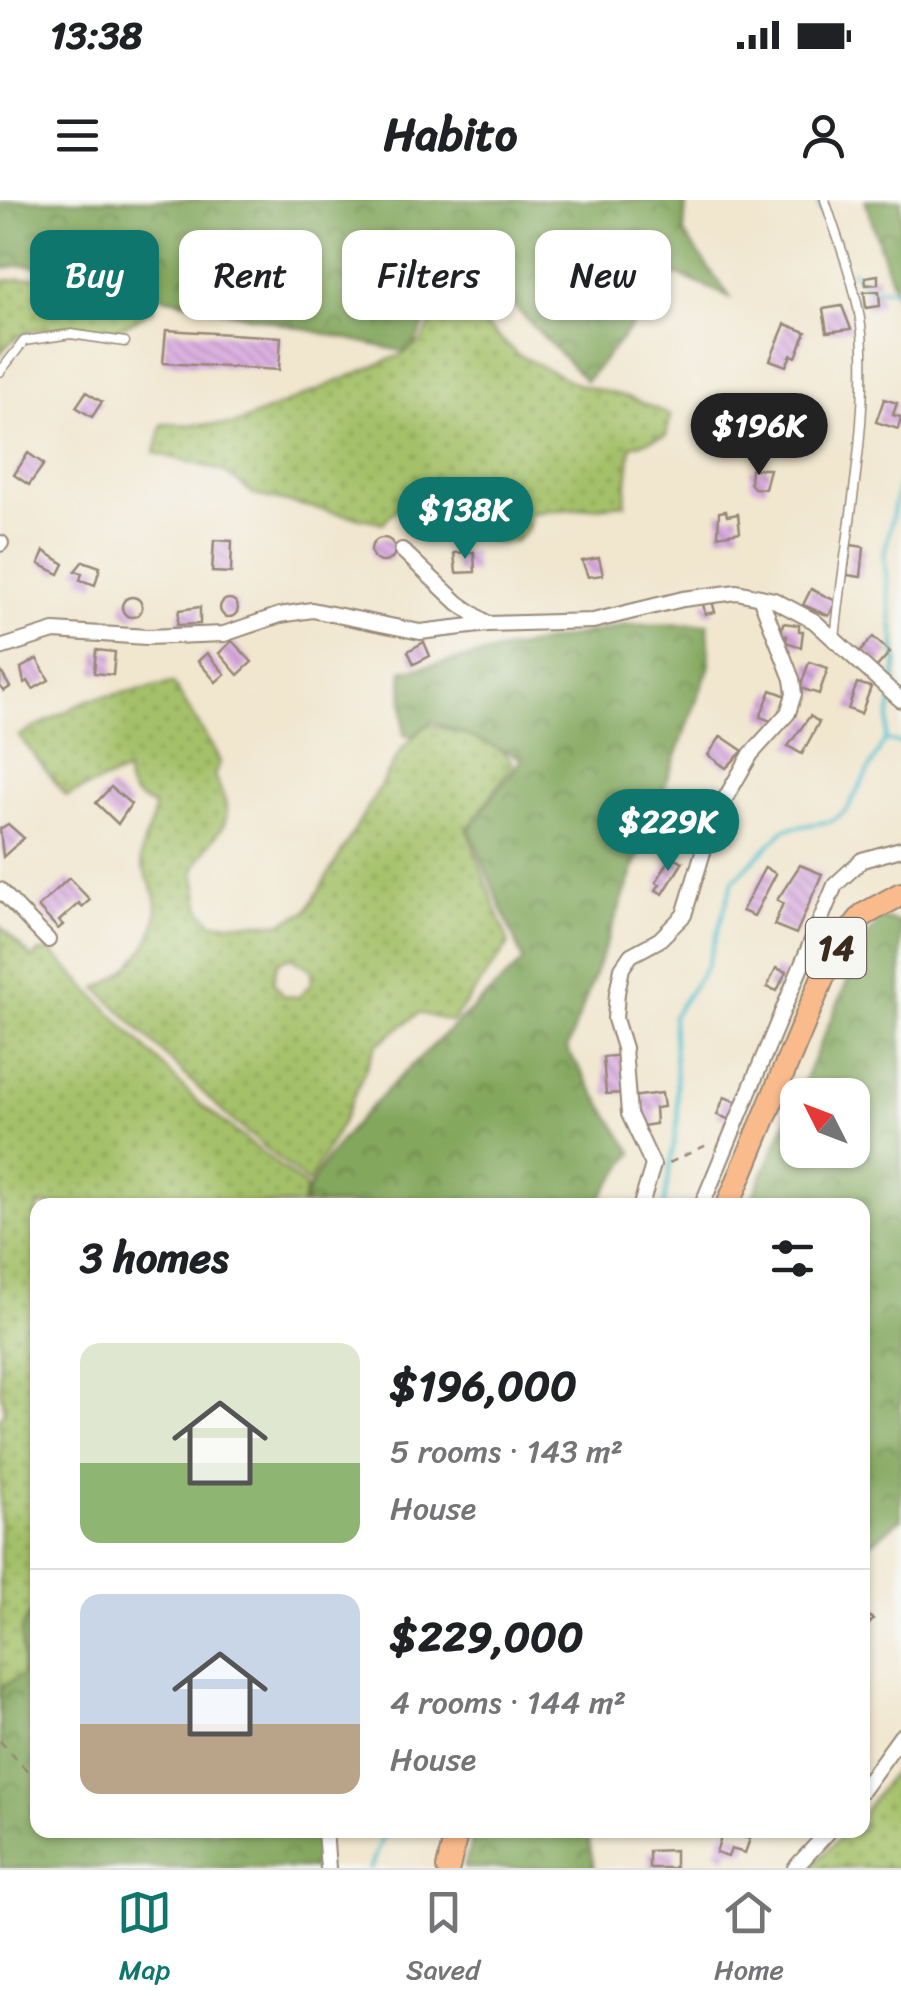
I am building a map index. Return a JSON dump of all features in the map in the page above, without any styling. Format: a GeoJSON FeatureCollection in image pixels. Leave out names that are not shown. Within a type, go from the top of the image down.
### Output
{"type":"FeatureCollection","features":[{"type":"Feature","properties":{"kind":"main road","name":"14"},"geometry":{"type":"LineString","coordinates":[[731,1198],[833,953],[848,929],[863,915],[901,894]]}},
{"type":"Feature","properties":{"kind":"main road"},"geometry":{"type":"LineString","coordinates":[[448,1868],[455,1838]]}},
{"type":"Feature","properties":{"kind":"street"},"geometry":{"type":"LineString","coordinates":[[402,550],[458,603],[488,624]]}},
{"type":"Feature","properties":{"kind":"street"},"geometry":{"type":"LineString","coordinates":[[0,648],[54,631],[147,638],[224,634],[280,615],[312,610],[420,632],[488,624],[593,621],[737,592],[760,597],[814,621],[901,700]]}},
{"type":"Feature","properties":{"kind":"street"},"geometry":{"type":"LineString","coordinates":[[643,1198],[652,1165],[629,1114],[629,1085],[615,1019],[622,968],[631,955],[659,940],[684,915],[706,842],[725,799],[751,754],[788,713],[794,694],[792,679],[760,597]]}},
{"type":"Feature","properties":{"kind":"street"},"geometry":{"type":"LineString","coordinates":[[705,1198],[835,885],[862,860],[901,848]]}},
{"type":"Feature","properties":{"kind":"street"},"geometry":{"type":"LineString","coordinates":[[0,890],[48,940]]}},
{"type":"Feature","properties":{"kind":"street"},"geometry":{"type":"LineString","coordinates":[[870,1779],[901,1736]]}},
{"type":"Feature","properties":{"kind":"street"},"geometry":{"type":"LineString","coordinates":[[325,1838],[328,1868]]}},
{"type":"Feature","properties":{"kind":"street"},"geometry":{"type":"LineString","coordinates":[[795,1868],[823,1838]]}},
{"type":"Feature","properties":{"kind":"lane"},"geometry":{"type":"LineString","coordinates":[[825,200],[850,278],[864,346],[860,422],[836,640]]}},
{"type":"Feature","properties":{"kind":"lane"},"geometry":{"type":"LineString","coordinates":[[0,372],[24,341],[71,334],[125,342]]}},
{"type":"Feature","properties":{"kind":"path"},"geometry":{"type":"LineString","coordinates":[[652,1165],[683,1159],[712,1142]]}},
{"type":"Feature","properties":{"kind":"path"},"geometry":{"type":"LineString","coordinates":[[0,1741],[30,1775]]}},
{"type":"Feature","properties":{"kind":"green space"},"geometry":{"type":"Polygon","coordinates":[[[686,200],[684,234],[730,297],[676,274],[671,280],[671,230],[535,230],[535,320],[637,320],[586,381],[515,307],[515,230],[342,230],[342,320],[426,320],[414,346],[405,352],[265,320],[322,320],[322,230],[179,230],[179,300],[159,296],[159,230],[30,230],[30,266],[0,269],[0,203],[686,200]]]}},
{"type":"Feature","properties":{"kind":"green space"},"geometry":{"type":"Polygon","coordinates":[[[865,200],[901,200],[901,312],[865,200]]]}},
{"type":"Feature","properties":{"kind":"green space"},"geometry":{"type":"Polygon","coordinates":[[[30,278],[30,320],[135,320],[116,329],[37,330],[12,341],[0,354],[0,281],[30,278]]]}},
{"type":"Feature","properties":{"kind":"green space"},"geometry":{"type":"Polygon","coordinates":[[[433,320],[482,320],[517,354],[579,385],[628,397],[671,415],[666,436],[631,446],[625,504],[530,513],[528,529],[516,541],[499,543],[480,536],[443,534],[440,508],[449,504],[447,486],[419,486],[383,523],[255,495],[223,471],[155,453],[162,424],[234,425],[403,354],[421,342],[433,320]]]}},
{"type":"Feature","properties":{"kind":"green space"},"geometry":{"type":"Polygon","coordinates":[[[708,624],[710,665],[567,1049],[633,1153],[600,1198],[306,1198],[315,1177],[365,1112],[523,961],[469,829],[522,758],[432,721],[412,737],[404,735],[402,671],[626,625],[708,624]]]}},
{"type":"Feature","properties":{"kind":"green space"},"geometry":{"type":"Polygon","coordinates":[[[173,683],[216,753],[220,763],[214,776],[226,817],[194,870],[201,910],[213,923],[281,923],[307,911],[402,749],[427,724],[487,742],[513,764],[467,830],[509,944],[452,1022],[419,1013],[376,1045],[343,1121],[308,1183],[227,1116],[97,988],[130,965],[153,931],[156,898],[141,859],[154,806],[133,793],[127,771],[66,796],[19,736],[88,700],[173,683]],[[291,957],[278,962],[273,982],[284,996],[299,997],[311,983],[312,970],[291,957]]]}},
{"type":"Feature","properties":{"kind":"green space"},"geometry":{"type":"Polygon","coordinates":[[[882,918],[901,923],[901,1519],[870,1544],[870,1198],[752,1198],[780,1134],[780,1168],[870,1168],[870,1078],[805,1078],[868,934],[882,918]]]}},
{"type":"Feature","properties":{"kind":"green space"},"geometry":{"type":"Polygon","coordinates":[[[0,926],[33,959],[40,952],[51,951],[198,1102],[306,1187],[304,1198],[30,1198],[30,1615],[22,1677],[0,1687],[0,1418],[5,1411],[0,1389],[0,926]]]}},
{"type":"Feature","properties":{"kind":"green space"},"geometry":{"type":"Polygon","coordinates":[[[29,1617],[30,1838],[322,1838],[313,1868],[0,1868],[0,1687],[22,1676],[22,1631],[29,1617]]]}},
{"type":"Feature","properties":{"kind":"green space"},"geometry":{"type":"Polygon","coordinates":[[[901,1761],[901,1868],[810,1868],[839,1838],[870,1838],[870,1803],[901,1761]]]}},
{"type":"Feature","properties":{"kind":"green space"},"geometry":{"type":"Polygon","coordinates":[[[472,1838],[588,1838],[594,1868],[464,1868],[472,1838]]]}},
{"type":"Feature","properties":{"kind":"building"},"geometry":{"type":"Polygon","coordinates":[[[878,275],[878,284],[866,285],[865,277],[878,275]]]}},
{"type":"Feature","properties":{"kind":"building"},"geometry":{"type":"Polygon","coordinates":[[[879,291],[880,306],[866,308],[864,292],[879,291]]]}},
{"type":"Feature","properties":{"kind":"building"},"geometry":{"type":"Polygon","coordinates":[[[842,306],[851,329],[827,332],[823,309],[842,306]]]}},
{"type":"Feature","properties":{"kind":"building"},"geometry":{"type":"Polygon","coordinates":[[[785,324],[806,332],[796,357],[791,355],[786,366],[770,360],[785,324]]]}},
{"type":"Feature","properties":{"kind":"building"},"geometry":{"type":"Polygon","coordinates":[[[166,330],[281,337],[279,370],[163,363],[166,330]]]}},
{"type":"Feature","properties":{"kind":"building"},"geometry":{"type":"Polygon","coordinates":[[[86,392],[102,402],[92,417],[76,407],[86,392]]]}},
{"type":"Feature","properties":{"kind":"building"},"geometry":{"type":"Polygon","coordinates":[[[884,399],[897,403],[893,415],[901,417],[898,429],[876,422],[884,399]]]}},
{"type":"Feature","properties":{"kind":"building"},"geometry":{"type":"Polygon","coordinates":[[[771,418],[790,420],[791,438],[787,437],[786,450],[774,448],[775,440],[762,439],[764,424],[771,425],[771,418]]]}},
{"type":"Feature","properties":{"kind":"building"},"geometry":{"type":"Polygon","coordinates":[[[28,453],[44,464],[29,485],[14,475],[28,453]]]}},
{"type":"Feature","properties":{"kind":"building"},"geometry":{"type":"Polygon","coordinates":[[[751,469],[770,469],[765,489],[754,488],[750,483],[751,469]]]}},
{"type":"Feature","properties":{"kind":"building"},"geometry":{"type":"Polygon","coordinates":[[[726,511],[727,516],[738,514],[740,532],[718,536],[719,512],[726,511]]]}},
{"type":"Feature","properties":{"kind":"building"},"geometry":{"type":"Polygon","coordinates":[[[383,538],[392,541],[392,559],[383,562],[374,559],[371,550],[374,541],[383,538]]]}},
{"type":"Feature","properties":{"kind":"building"},"geometry":{"type":"Polygon","coordinates":[[[214,540],[232,541],[231,573],[212,572],[214,540]]]}},
{"type":"Feature","properties":{"kind":"building"},"geometry":{"type":"Polygon","coordinates":[[[851,545],[864,547],[861,577],[847,575],[851,545]]]}},
{"type":"Feature","properties":{"kind":"building"},"geometry":{"type":"Polygon","coordinates":[[[44,551],[64,564],[59,574],[39,564],[44,551]]]}},
{"type":"Feature","properties":{"kind":"building"},"geometry":{"type":"Polygon","coordinates":[[[474,552],[475,572],[456,573],[454,553],[474,552]]]}},
{"type":"Feature","properties":{"kind":"building"},"geometry":{"type":"Polygon","coordinates":[[[599,558],[603,575],[588,577],[582,561],[599,558]]]}},
{"type":"Feature","properties":{"kind":"building"},"geometry":{"type":"Polygon","coordinates":[[[83,561],[100,567],[95,585],[80,580],[82,573],[75,571],[83,561]]]}},
{"type":"Feature","properties":{"kind":"building"},"geometry":{"type":"Polygon","coordinates":[[[811,589],[836,601],[829,616],[803,605],[811,589]]]}},
{"type":"Feature","properties":{"kind":"building"},"geometry":{"type":"Polygon","coordinates":[[[132,597],[142,607],[132,617],[122,607],[132,597]]]}},
{"type":"Feature","properties":{"kind":"building"},"geometry":{"type":"Polygon","coordinates":[[[229,599],[236,601],[236,615],[229,617],[222,615],[220,608],[222,601],[229,599]]]}},
{"type":"Feature","properties":{"kind":"building"},"geometry":{"type":"Polygon","coordinates":[[[712,601],[715,612],[705,614],[703,603],[712,601]]]}},
{"type":"Feature","properties":{"kind":"building"},"geometry":{"type":"Polygon","coordinates":[[[200,607],[200,624],[177,625],[179,610],[200,607]]]}},
{"type":"Feature","properties":{"kind":"building"},"geometry":{"type":"Polygon","coordinates":[[[783,623],[799,625],[799,631],[803,631],[801,647],[786,642],[787,636],[781,635],[783,623]]]}},
{"type":"Feature","properties":{"kind":"building"},"geometry":{"type":"Polygon","coordinates":[[[873,637],[890,652],[874,670],[857,655],[873,637]]]}},
{"type":"Feature","properties":{"kind":"building"},"geometry":{"type":"Polygon","coordinates":[[[232,641],[252,662],[238,675],[219,653],[232,641]]]}},
{"type":"Feature","properties":{"kind":"building"},"geometry":{"type":"Polygon","coordinates":[[[424,642],[430,656],[414,664],[408,651],[424,642]]]}},
{"type":"Feature","properties":{"kind":"building"},"geometry":{"type":"Polygon","coordinates":[[[96,650],[115,652],[113,675],[94,673],[96,650]]]}},
{"type":"Feature","properties":{"kind":"building"},"geometry":{"type":"Polygon","coordinates":[[[207,653],[225,674],[216,682],[198,661],[207,653]]]}},
{"type":"Feature","properties":{"kind":"building"},"geometry":{"type":"Polygon","coordinates":[[[37,659],[49,680],[33,689],[28,681],[24,683],[21,668],[37,659]]]}},
{"type":"Feature","properties":{"kind":"building"},"geometry":{"type":"Polygon","coordinates":[[[809,662],[828,668],[819,694],[800,688],[809,662]]]}},
{"type":"Feature","properties":{"kind":"building"},"geometry":{"type":"Polygon","coordinates":[[[0,670],[10,687],[4,691],[0,686],[0,670]]]}},
{"type":"Feature","properties":{"kind":"building"},"geometry":{"type":"Polygon","coordinates":[[[857,683],[871,687],[861,714],[848,709],[857,683]]]}},
{"type":"Feature","properties":{"kind":"building"},"geometry":{"type":"Polygon","coordinates":[[[771,690],[787,696],[777,723],[760,717],[771,690]]]}},
{"type":"Feature","properties":{"kind":"building"},"geometry":{"type":"Polygon","coordinates":[[[810,716],[819,722],[802,754],[788,746],[810,716]]]}},
{"type":"Feature","properties":{"kind":"building"},"geometry":{"type":"Polygon","coordinates":[[[721,736],[743,751],[726,768],[708,755],[721,736]]]}},
{"type":"Feature","properties":{"kind":"building"},"geometry":{"type":"Polygon","coordinates":[[[111,787],[131,804],[118,824],[96,803],[111,787]]]}},
{"type":"Feature","properties":{"kind":"building"},"geometry":{"type":"Polygon","coordinates":[[[690,800],[714,811],[704,831],[690,824],[693,818],[683,813],[690,800]]]}},
{"type":"Feature","properties":{"kind":"building"},"geometry":{"type":"Polygon","coordinates":[[[8,824],[24,838],[3,857],[0,829],[8,824]]]}},
{"type":"Feature","properties":{"kind":"building"},"geometry":{"type":"Polygon","coordinates":[[[672,856],[683,862],[663,894],[656,890],[660,884],[656,882],[672,856]]]}},
{"type":"Feature","properties":{"kind":"building"},"geometry":{"type":"Polygon","coordinates":[[[800,865],[822,874],[796,934],[774,925],[783,903],[777,900],[800,865]]]}},
{"type":"Feature","properties":{"kind":"building"},"geometry":{"type":"Polygon","coordinates":[[[765,867],[776,874],[754,916],[742,911],[765,867]]]}},
{"type":"Feature","properties":{"kind":"building"},"geometry":{"type":"Polygon","coordinates":[[[69,878],[90,900],[82,907],[79,903],[59,921],[63,925],[58,929],[38,907],[69,878]]]}},
{"type":"Feature","properties":{"kind":"building"},"geometry":{"type":"Polygon","coordinates":[[[776,968],[786,972],[777,991],[767,987],[776,968]]]}},
{"type":"Feature","properties":{"kind":"building"},"geometry":{"type":"Polygon","coordinates":[[[623,1055],[626,1093],[606,1094],[603,1057],[623,1055]]]}},
{"type":"Feature","properties":{"kind":"building"},"geometry":{"type":"Polygon","coordinates":[[[662,1093],[664,1107],[655,1108],[656,1124],[635,1127],[631,1097],[662,1093]]]}},
{"type":"Feature","properties":{"kind":"building"},"geometry":{"type":"Polygon","coordinates":[[[724,1097],[738,1102],[731,1120],[717,1115],[724,1097]]]}},
{"type":"Feature","properties":{"kind":"building"},"geometry":{"type":"Polygon","coordinates":[[[721,1838],[750,1839],[745,1853],[731,1849],[728,1857],[716,1853],[721,1838]]]}},
{"type":"Feature","properties":{"kind":"building"},"geometry":{"type":"Polygon","coordinates":[[[675,1850],[675,1868],[649,1868],[649,1851],[675,1850]]]}},
{"type":"Feature","properties":{"kind":"waterway"},"geometry":{"type":"LineString","coordinates":[[817,200],[842,260]]}},
{"type":"Feature","properties":{"kind":"waterway"},"geometry":{"type":"LineString","coordinates":[[852,271],[868,289],[901,289]]}},
{"type":"Feature","properties":{"kind":"waterway"},"geometry":{"type":"LineString","coordinates":[[894,685],[897,663],[884,557],[901,473]]}},
{"type":"Feature","properties":{"kind":"waterway"},"geometry":{"type":"LineString","coordinates":[[885,740],[892,700]]}},
{"type":"Feature","properties":{"kind":"waterway"},"geometry":{"type":"LineString","coordinates":[[665,1198],[678,1117],[673,1016],[707,966],[733,881],[785,829],[832,821],[847,810],[885,740],[901,743]]}},
{"type":"Feature","properties":{"kind":"waterway"},"geometry":{"type":"LineString","coordinates":[[370,1868],[383,1838]]}}]}
